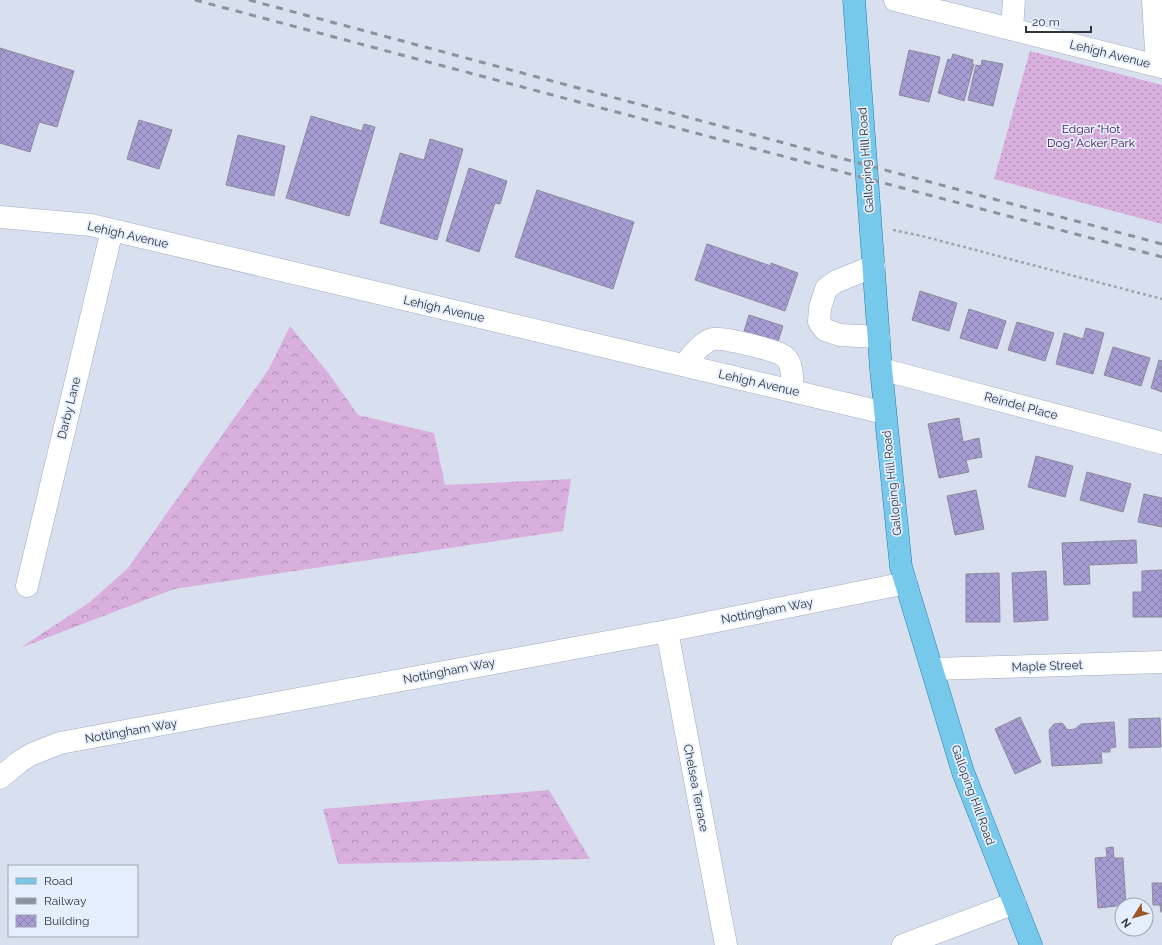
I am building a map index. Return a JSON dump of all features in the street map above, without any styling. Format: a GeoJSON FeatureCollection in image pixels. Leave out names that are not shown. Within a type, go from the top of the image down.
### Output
{"type":"FeatureCollection","features":[{"type":"Feature","properties":{"kind":"main road","name":"Galloping Hill Road"},"geometry":{"type":"LineString","coordinates":[[854,0],[881,370],[901,567],[962,772],[1031,945]]}},
{"type":"Feature","properties":{"kind":"street","name":"Lehigh Avenue"},"geometry":{"type":"LineString","coordinates":[[895,0],[1159,66]]}},
{"type":"Feature","properties":{"kind":"street"},"geometry":{"type":"LineString","coordinates":[[1012,29],[1014,0]]}},
{"type":"Feature","properties":{"kind":"street"},"geometry":{"type":"LineString","coordinates":[[1153,0],[1159,66]]}},
{"type":"Feature","properties":{"kind":"street","name":"Lehigh Avenue"},"geometry":{"type":"LineString","coordinates":[[0,217],[91,225],[885,413]]}},
{"type":"Feature","properties":{"kind":"street","name":"Darby Lane"},"geometry":{"type":"LineString","coordinates":[[27,586],[112,230]]}},
{"type":"Feature","properties":{"kind":"street"},"geometry":{"type":"LineString","coordinates":[[874,266],[835,282],[826,289],[820,308],[819,322],[825,330],[840,335],[879,337]]}},
{"type":"Feature","properties":{"kind":"street"},"geometry":{"type":"LineString","coordinates":[[684,365],[702,345],[713,339],[726,339],[769,350],[785,356],[790,364],[792,391]]}},
{"type":"Feature","properties":{"kind":"street","name":"Reindel Place"},"geometry":{"type":"LineString","coordinates":[[881,370],[1162,444]]}},
{"type":"Feature","properties":{"kind":"street","name":"Nottingham Way"},"geometry":{"type":"LineString","coordinates":[[0,778],[19,762],[32,754],[60,743],[666,631],[906,583]]}},
{"type":"Feature","properties":{"kind":"street","name":"Chelsea Terrace"},"geometry":{"type":"LineString","coordinates":[[666,631],[726,945]]}},
{"type":"Feature","properties":{"kind":"street","name":"Maple Street"},"geometry":{"type":"LineString","coordinates":[[932,670],[1162,662]]}},
{"type":"Feature","properties":{"kind":"street"},"geometry":{"type":"LineString","coordinates":[[903,945],[1015,903]]}},
{"type":"Feature","properties":{"kind":"path"},"geometry":{"type":"LineString","coordinates":[[871,226],[922,236],[1162,299]]}},
{"type":"Feature","properties":{"kind":"green space","name":"Edgar \"Hot Dog\" Acker Park"},"geometry":{"type":"Polygon","coordinates":[[[1030,51],[1162,85],[1162,224],[994,179],[1030,51]]]}},
{"type":"Feature","properties":{"kind":"green space"},"geometry":{"type":"Polygon","coordinates":[[[290,326],[329,374],[358,415],[434,433],[445,485],[571,479],[563,531],[174,589],[20,648],[90,602],[128,568],[269,369],[290,326]]]}},
{"type":"Feature","properties":{"kind":"green space"},"geometry":{"type":"Polygon","coordinates":[[[549,790],[590,859],[338,864],[323,809],[549,790]]]}},
{"type":"Feature","properties":{"kind":"building"},"geometry":{"type":"Polygon","coordinates":[[[0,48],[74,71],[57,127],[39,122],[30,152],[0,143],[0,48]]]}},
{"type":"Feature","properties":{"kind":"building"},"geometry":{"type":"Polygon","coordinates":[[[909,50],[940,57],[929,102],[899,95],[909,50]]]}},
{"type":"Feature","properties":{"kind":"building"},"geometry":{"type":"Polygon","coordinates":[[[953,54],[973,60],[972,64],[974,64],[964,101],[938,93],[948,59],[951,60],[953,54]]]}},
{"type":"Feature","properties":{"kind":"building"},"geometry":{"type":"Polygon","coordinates":[[[982,60],[1003,64],[993,106],[968,100],[976,65],[981,66],[982,60]]]}},
{"type":"Feature","properties":{"kind":"building"},"geometry":{"type":"Polygon","coordinates":[[[311,116],[362,131],[364,124],[375,127],[349,216],[286,198],[311,116]]]}},
{"type":"Feature","properties":{"kind":"building"},"geometry":{"type":"Polygon","coordinates":[[[139,120],[172,130],[159,169],[127,159],[139,120]]]}},
{"type":"Feature","properties":{"kind":"building"},"geometry":{"type":"Polygon","coordinates":[[[238,135],[285,146],[274,196],[226,185],[238,135]]]}},
{"type":"Feature","properties":{"kind":"building"},"geometry":{"type":"Polygon","coordinates":[[[430,139],[463,149],[437,240],[380,223],[400,153],[424,160],[430,139]]]}},
{"type":"Feature","properties":{"kind":"building"},"geometry":{"type":"Polygon","coordinates":[[[469,168],[507,181],[500,204],[495,203],[479,252],[446,241],[469,168]]]}},
{"type":"Feature","properties":{"kind":"building"},"geometry":{"type":"Polygon","coordinates":[[[537,190],[634,222],[613,289],[515,257],[537,190]]]}},
{"type":"Feature","properties":{"kind":"building"},"geometry":{"type":"Polygon","coordinates":[[[707,244],[771,266],[771,263],[798,273],[785,311],[695,280],[707,244]]]}},
{"type":"Feature","properties":{"kind":"building"},"geometry":{"type":"Polygon","coordinates":[[[920,291],[957,303],[949,331],[912,320],[920,291]]]}},
{"type":"Feature","properties":{"kind":"building"},"geometry":{"type":"Polygon","coordinates":[[[969,309],[1006,321],[997,349],[960,338],[969,309]]]}},
{"type":"Feature","properties":{"kind":"building"},"geometry":{"type":"Polygon","coordinates":[[[749,315],[783,326],[776,348],[742,338],[749,315]]]}},
{"type":"Feature","properties":{"kind":"building"},"geometry":{"type":"Polygon","coordinates":[[[1017,322],[1054,333],[1045,361],[1008,350],[1017,322]]]}},
{"type":"Feature","properties":{"kind":"building"},"geometry":{"type":"Polygon","coordinates":[[[1086,328],[1104,333],[1093,374],[1056,364],[1064,333],[1083,339],[1086,328]]]}},
{"type":"Feature","properties":{"kind":"building"},"geometry":{"type":"Polygon","coordinates":[[[1113,347],[1150,358],[1141,386],[1104,375],[1113,347]]]}},
{"type":"Feature","properties":{"kind":"building"},"geometry":{"type":"Polygon","coordinates":[[[1159,360],[1162,361],[1162,392],[1151,388],[1159,360]]]}},
{"type":"Feature","properties":{"kind":"building"},"geometry":{"type":"Polygon","coordinates":[[[959,418],[963,442],[979,438],[982,457],[966,460],[969,472],[939,478],[928,424],[959,418]]]}},
{"type":"Feature","properties":{"kind":"building"},"geometry":{"type":"Polygon","coordinates":[[[1036,456],[1073,466],[1065,497],[1028,487],[1036,456]]]}},
{"type":"Feature","properties":{"kind":"building"},"geometry":{"type":"Polygon","coordinates":[[[1087,472],[1131,484],[1123,512],[1080,500],[1087,472]]]}},
{"type":"Feature","properties":{"kind":"building"},"geometry":{"type":"Polygon","coordinates":[[[976,490],[984,529],[955,535],[947,496],[976,490]]]}},
{"type":"Feature","properties":{"kind":"building"},"geometry":{"type":"Polygon","coordinates":[[[1144,494],[1162,498],[1162,527],[1138,522],[1144,494]]]}},
{"type":"Feature","properties":{"kind":"building"},"geometry":{"type":"Polygon","coordinates":[[[1136,540],[1137,563],[1089,565],[1090,584],[1064,585],[1062,543],[1136,540]]]}},
{"type":"Feature","properties":{"kind":"building"},"geometry":{"type":"Polygon","coordinates":[[[1162,570],[1162,617],[1133,617],[1133,592],[1142,592],[1142,571],[1162,570]]]}},
{"type":"Feature","properties":{"kind":"building"},"geometry":{"type":"Polygon","coordinates":[[[1046,571],[1048,620],[1014,622],[1012,573],[1046,571]]]}},
{"type":"Feature","properties":{"kind":"building"},"geometry":{"type":"Polygon","coordinates":[[[999,573],[1000,622],[966,622],[966,574],[999,573]]]}},
{"type":"Feature","properties":{"kind":"building"},"geometry":{"type":"Polygon","coordinates":[[[1020,717],[1041,762],[1015,774],[995,729],[1020,717]]]}},
{"type":"Feature","properties":{"kind":"building"},"geometry":{"type":"Polygon","coordinates":[[[1160,718],[1161,747],[1129,748],[1129,719],[1160,718]]]}},
{"type":"Feature","properties":{"kind":"building"},"geometry":{"type":"Polygon","coordinates":[[[1114,722],[1116,747],[1110,748],[1110,752],[1101,752],[1102,763],[1052,766],[1049,730],[1054,724],[1062,723],[1068,730],[1075,729],[1081,724],[1114,722]]]}},
{"type":"Feature","properties":{"kind":"building"},"geometry":{"type":"Polygon","coordinates":[[[1113,847],[1114,858],[1123,858],[1125,897],[1114,897],[1114,906],[1098,908],[1095,858],[1107,857],[1106,848],[1113,847]]]}},
{"type":"Feature","properties":{"kind":"building"},"geometry":{"type":"Polygon","coordinates":[[[1152,883],[1162,883],[1162,912],[1160,905],[1154,905],[1154,897],[1153,897],[1152,883]]]}},
{"type":"Feature","properties":{"kind":"railway"},"geometry":{"type":"LineString","coordinates":[[195,0],[1162,257]]}},
{"type":"Feature","properties":{"kind":"railway"},"geometry":{"type":"LineString","coordinates":[[249,0],[1162,244]]}}]}
